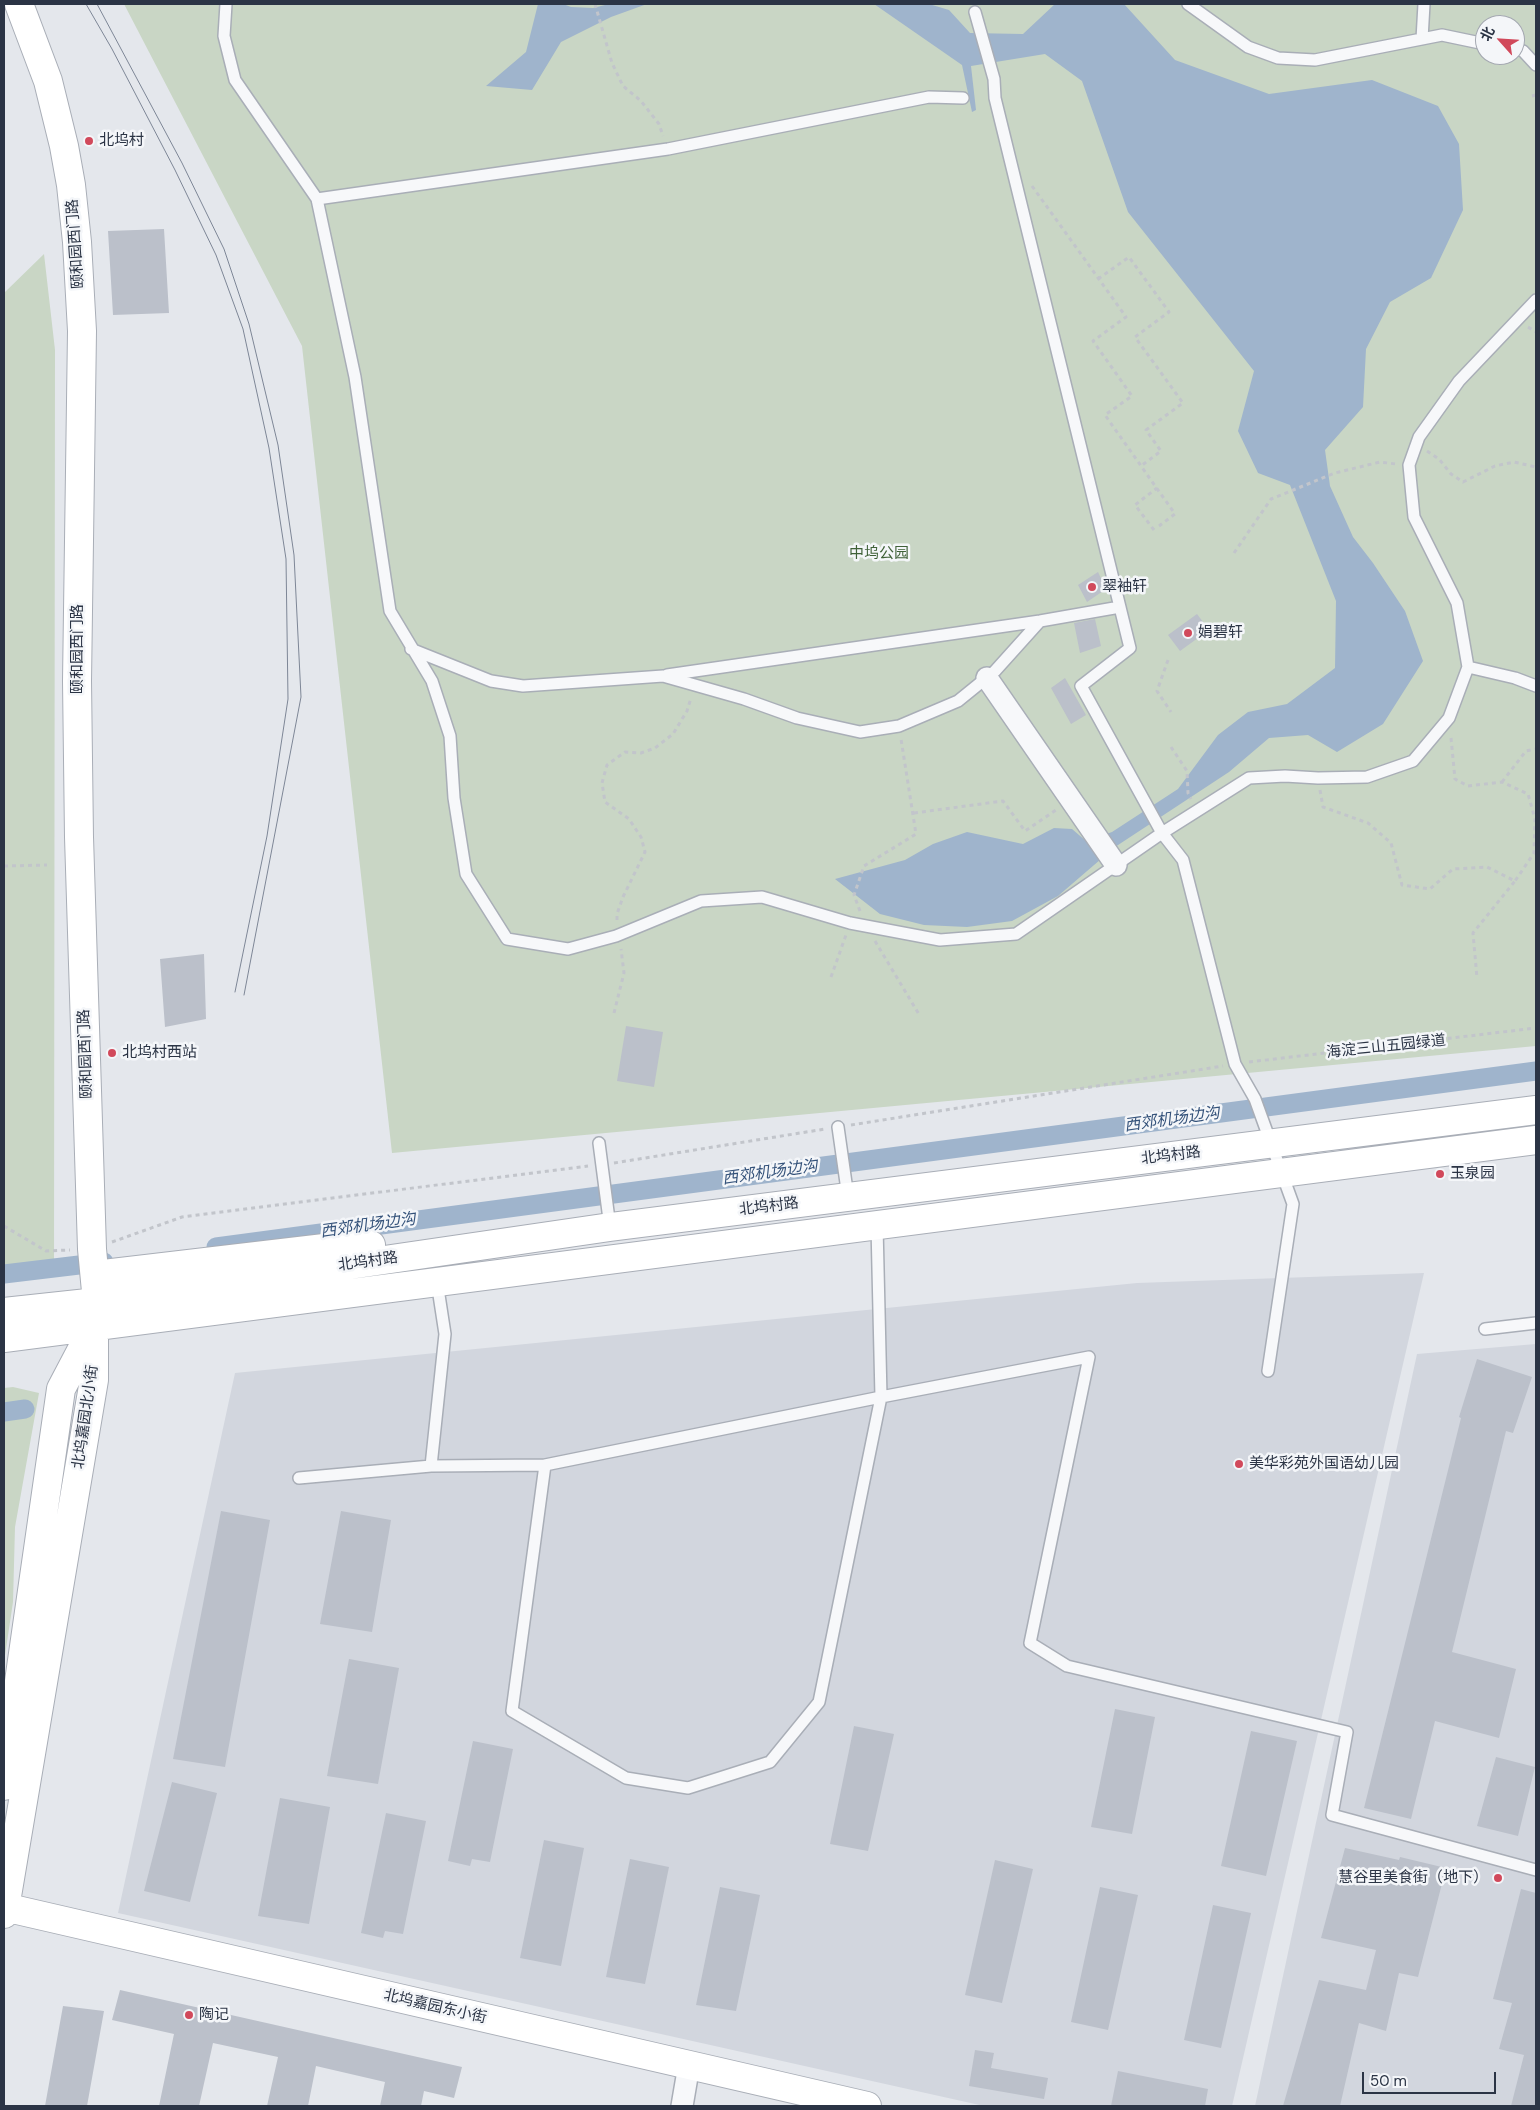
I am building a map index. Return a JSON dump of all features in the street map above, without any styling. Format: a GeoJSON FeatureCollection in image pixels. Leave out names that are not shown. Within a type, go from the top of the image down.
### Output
{"type":"FeatureCollection","features":[{"type":"Feature","properties":{"kind":"street","name":"颐和园西门路"},"geometry":{"type":"LineString","coordinates":[[19,4],[48,81],[64,146],[71,185],[77,242],[82,331],[77,681],[79,837],[95,1301]]}},
{"type":"Feature","properties":{"kind":"street"},"geometry":{"type":"LineString","coordinates":[[987,678],[1116,865]]}},
{"type":"Feature","properties":{"kind":"street","name":"北坞村路"},"geometry":{"type":"LineString","coordinates":[[4,1312],[95,1301],[403,1257],[608,1217],[846,1185],[1270,1144],[1536,1110]]}},
{"type":"Feature","properties":{"kind":"street","name":"北坞村路"},"geometry":{"type":"LineString","coordinates":[[95,1301],[437,1282],[1536,1140]]}},
{"type":"Feature","properties":{"kind":"street","name":"北坞村路"},"geometry":{"type":"LineString","coordinates":[[4,1338],[95,1301],[367,1244],[403,1257]]}},
{"type":"Feature","properties":{"kind":"street","name":"北坞嘉园北小街"},"geometry":{"type":"LineString","coordinates":[[4,1786],[61,1389],[95,1301]]}},
{"type":"Feature","properties":{"kind":"street","name":"北坞嘉园北小街"},"geometry":{"type":"LineString","coordinates":[[4,1909],[94,1380],[95,1301]]}},
{"type":"Feature","properties":{"kind":"street","name":"北坞嘉园东小街"},"geometry":{"type":"LineString","coordinates":[[4,1909],[867,2106]]}},
{"type":"Feature","properties":{"kind":"street"},"geometry":{"type":"LineString","coordinates":[[682,2106],[689,2065]]}},
{"type":"Feature","properties":{"kind":"lane"},"geometry":{"type":"LineString","coordinates":[[226,4],[224,36],[235,80],[317,199],[355,377],[390,611],[432,681],[450,736],[454,798],[466,874],[507,938],[568,949],[619,934],[701,902],[762,897],[866,927],[940,940],[1016,934],[1162,833],[1249,778],[1285,776],[1318,778],[1367,777],[1413,761],[1449,718],[1468,667],[1457,603],[1414,517],[1409,465],[1419,437],[1459,381],[1536,300]]}},
{"type":"Feature","properties":{"kind":"lane"},"geometry":{"type":"LineString","coordinates":[[1188,4],[1248,47],[1278,58],[1315,60],[1442,35],[1475,42]]}},
{"type":"Feature","properties":{"kind":"lane"},"geometry":{"type":"LineString","coordinates":[[1422,39],[1424,4]]}},
{"type":"Feature","properties":{"kind":"lane"},"geometry":{"type":"LineString","coordinates":[[975,12],[994,79],[995,98],[1130,648],[1082,686],[1162,833],[1183,860],[1235,1064],[1255,1099],[1293,1204],[1268,1371]]}},
{"type":"Feature","properties":{"kind":"lane"},"geometry":{"type":"LineString","coordinates":[[1525,52],[1536,65]]}},
{"type":"Feature","properties":{"kind":"lane"},"geometry":{"type":"LineString","coordinates":[[317,199],[668,149],[929,97],[963,98]]}},
{"type":"Feature","properties":{"kind":"lane"},"geometry":{"type":"LineString","coordinates":[[412,649],[491,681],[523,686],[663,676],[1040,621],[1120,607]]}},
{"type":"Feature","properties":{"kind":"lane"},"geometry":{"type":"LineString","coordinates":[[663,676],[797,718],[860,732],[899,726],[958,701],[987,678],[1040,621]]}},
{"type":"Feature","properties":{"kind":"lane"},"geometry":{"type":"LineString","coordinates":[[1468,667],[1515,678],[1536,686]]}},
{"type":"Feature","properties":{"kind":"lane"},"geometry":{"type":"LineString","coordinates":[[838,1127],[846,1185]]}},
{"type":"Feature","properties":{"kind":"lane"},"geometry":{"type":"LineString","coordinates":[[599,1143],[608,1217]]}},
{"type":"Feature","properties":{"kind":"lane"},"geometry":{"type":"LineString","coordinates":[[545,1465],[512,1711],[626,1778],[688,1788],[770,1762],[820,1702],[881,1397],[877,1226]]}},
{"type":"Feature","properties":{"kind":"lane"},"geometry":{"type":"LineString","coordinates":[[431,1466],[445,1334],[437,1282]]}},
{"type":"Feature","properties":{"kind":"lane"},"geometry":{"type":"LineString","coordinates":[[1485,1329],[1536,1323]]}},
{"type":"Feature","properties":{"kind":"lane"},"geometry":{"type":"LineString","coordinates":[[299,1478],[431,1466],[545,1465],[1088,1357],[1030,1643],[1067,1666],[1347,1732],[1332,1815],[1536,1870]]}},
{"type":"Feature","properties":{"kind":"path"},"geometry":{"type":"LineString","coordinates":[[595,4],[612,63],[623,86],[641,101],[659,124],[668,149]]}},
{"type":"Feature","properties":{"kind":"path"},"geometry":{"type":"LineString","coordinates":[[1532,96],[1536,95]]}},
{"type":"Feature","properties":{"kind":"path"},"geometry":{"type":"LineString","coordinates":[[1031,185],[1126,317],[1093,341],[1132,396],[1105,415],[1175,514],[1159,526]]}},
{"type":"Feature","properties":{"kind":"path"},"geometry":{"type":"LineString","coordinates":[[1098,279],[1129,256],[1169,312],[1135,337],[1183,403],[1146,430],[1161,451],[1141,466]]}},
{"type":"Feature","properties":{"kind":"path"},"geometry":{"type":"LineString","coordinates":[[1416,444],[1438,459],[1451,474],[1463,482],[1495,466],[1514,462],[1536,467]]}},
{"type":"Feature","properties":{"kind":"path"},"geometry":{"type":"LineString","coordinates":[[1234,553],[1271,499],[1335,473],[1380,462],[1409,465]]}},
{"type":"Feature","properties":{"kind":"path"},"geometry":{"type":"LineString","coordinates":[[1154,530],[1135,504],[1157,488]]}},
{"type":"Feature","properties":{"kind":"path"},"geometry":{"type":"LineString","coordinates":[[1168,660],[1157,692],[1171,712]]}},
{"type":"Feature","properties":{"kind":"path"},"geometry":{"type":"LineString","coordinates":[[614,1014],[624,974],[617,914],[623,897],[646,852],[641,837],[629,819],[605,802],[602,783],[607,765],[625,752],[641,753],[655,748],[673,734],[687,711],[696,685]]}},
{"type":"Feature","properties":{"kind":"path"},"geometry":{"type":"LineString","coordinates":[[1449,718],[1455,779],[1468,786],[1502,782],[1528,794],[1534,819],[1534,854],[1473,933],[1477,978]]}},
{"type":"Feature","properties":{"kind":"path"},"geometry":{"type":"LineString","coordinates":[[899,726],[916,834],[864,866],[854,895],[866,927],[920,1016]]}},
{"type":"Feature","properties":{"kind":"path"},"geometry":{"type":"LineString","coordinates":[[1170,747],[1187,771],[1188,793],[1196,812]]}},
{"type":"Feature","properties":{"kind":"path"},"geometry":{"type":"LineString","coordinates":[[1502,782],[1526,751],[1536,749]]}},
{"type":"Feature","properties":{"kind":"path"},"geometry":{"type":"LineString","coordinates":[[1318,778],[1324,806],[1368,823],[1391,843],[1402,885],[1430,889],[1453,869],[1487,867],[1515,881]]}},
{"type":"Feature","properties":{"kind":"path"},"geometry":{"type":"LineString","coordinates":[[914,813],[1003,800],[1025,831],[1071,800]]}},
{"type":"Feature","properties":{"kind":"path"},"geometry":{"type":"LineString","coordinates":[[4,866],[48,865]]}},
{"type":"Feature","properties":{"kind":"path"},"geometry":{"type":"LineString","coordinates":[[831,977],[850,923]]}},
{"type":"Feature","properties":{"kind":"path","name":"海淀三山五园绿道"},"geometry":{"type":"LineString","coordinates":[[1235,1064],[1536,1028]]}},
{"type":"Feature","properties":{"kind":"shaded area"},"geometry":{"type":"Polygon","coordinates":[[[1424,1273],[1232,2106],[984,2106],[118,1913],[235,1373],[1137,1283],[1424,1273]]]}},
{"type":"Feature","properties":{"kind":"shaded area"},"geometry":{"type":"Polygon","coordinates":[[[1536,1344],[1536,2106],[1255,2106],[1417,1354],[1536,1344]]]}},
{"type":"Feature","properties":{"kind":"green space","name":"中坞公园"},"geometry":{"type":"Polygon","coordinates":[[[124,4],[1536,4],[1536,1046],[392,1153],[302,346],[124,4]]]}},
{"type":"Feature","properties":{"kind":"green space"},"geometry":{"type":"Polygon","coordinates":[[[44,254],[55,350],[54,1262],[4,1267],[4,293],[44,254]]]}},
{"type":"Feature","properties":{"kind":"green space"},"geometry":{"type":"Polygon","coordinates":[[[13,1387],[39,1393],[15,1527],[13,1602],[4,1662],[4,1388],[13,1387]]]}},
{"type":"Feature","properties":{"kind":"water"},"geometry":{"type":"Polygon","coordinates":[[[538,4],[563,4],[571,7],[593,8],[609,4],[647,4],[611,17],[561,42],[532,90],[486,86],[526,52],[538,4]]]}},
{"type":"Feature","properties":{"kind":"water"},"geometry":{"type":"Polygon","coordinates":[[[874,4],[929,4],[949,10],[970,33],[1023,34],[1055,4],[1124,4],[1175,60],[1269,94],[1372,80],[1438,106],[1459,144],[1463,210],[1431,278],[1390,302],[1366,349],[1363,407],[1325,450],[1330,486],[1353,537],[1405,611],[1423,661],[1383,724],[1337,752],[1308,735],[1269,738],[1229,772],[1115,847],[1058,896],[1012,921],[967,927],[924,925],[880,914],[835,879],[905,860],[933,844],[967,832],[1023,844],[1054,828],[1072,829],[1086,841],[1112,832],[1178,789],[1218,735],[1248,712],[1287,704],[1335,668],[1336,601],[1290,485],[1258,473],[1238,431],[1254,371],[1128,212],[1082,81],[1045,54],[971,66],[976,110],[972,112],[962,65],[874,4]]]}},
{"type":"Feature","properties":{"kind":"building"},"geometry":{"type":"Polygon","coordinates":[[[164,229],[169,313],[113,315],[108,231],[164,229]]]}},
{"type":"Feature","properties":{"kind":"building","name":"翠袖轩"},"geometry":{"type":"Polygon","coordinates":[[[1098,572],[1106,589],[1087,602],[1078,585],[1098,572]]]}},
{"type":"Feature","properties":{"kind":"building","name":"娟碧轩"},"geometry":{"type":"Polygon","coordinates":[[[1197,614],[1209,630],[1180,651],[1168,635],[1197,614]]]}},
{"type":"Feature","properties":{"kind":"building"},"geometry":{"type":"Polygon","coordinates":[[[1095,619],[1101,646],[1080,653],[1074,623],[1095,619]]]}},
{"type":"Feature","properties":{"kind":"building"},"geometry":{"type":"Polygon","coordinates":[[[1065,678],[1086,715],[1071,724],[1051,688],[1065,678]]]}},
{"type":"Feature","properties":{"kind":"building"},"geometry":{"type":"Polygon","coordinates":[[[204,954],[206,1019],[165,1027],[160,959],[204,954]]]}},
{"type":"Feature","properties":{"kind":"building"},"geometry":{"type":"Polygon","coordinates":[[[626,1026],[663,1032],[654,1087],[617,1081],[626,1026]]]}},
{"type":"Feature","properties":{"kind":"building"},"geometry":{"type":"Polygon","coordinates":[[[1477,1359],[1532,1377],[1513,1433],[1506,1431],[1452,1652],[1516,1669],[1499,1738],[1435,1721],[1411,1819],[1364,1808],[1461,1418],[1459,1417],[1477,1359]]]}},
{"type":"Feature","properties":{"kind":"building"},"geometry":{"type":"Polygon","coordinates":[[[221,1511],[270,1520],[225,1767],[173,1759],[221,1511]]]}},
{"type":"Feature","properties":{"kind":"building"},"geometry":{"type":"Polygon","coordinates":[[[341,1511],[391,1520],[372,1632],[320,1624],[341,1511]]]}},
{"type":"Feature","properties":{"kind":"building"},"geometry":{"type":"Polygon","coordinates":[[[349,1659],[399,1668],[378,1784],[327,1776],[349,1659]]]}},
{"type":"Feature","properties":{"kind":"building"},"geometry":{"type":"Polygon","coordinates":[[[1115,1709],[1155,1717],[1132,1834],[1091,1827],[1115,1709]]]}},
{"type":"Feature","properties":{"kind":"building"},"geometry":{"type":"Polygon","coordinates":[[[854,1726],[894,1734],[868,1851],[830,1844],[854,1726]]]}},
{"type":"Feature","properties":{"kind":"building"},"geometry":{"type":"Polygon","coordinates":[[[1251,1731],[1297,1741],[1266,1876],[1221,1866],[1251,1731]]]}},
{"type":"Feature","properties":{"kind":"building"},"geometry":{"type":"Polygon","coordinates":[[[473,1741],[513,1749],[490,1862],[472,1859],[470,1866],[448,1861],[473,1741]]]}},
{"type":"Feature","properties":{"kind":"building"},"geometry":{"type":"Polygon","coordinates":[[[1496,1757],[1535,1767],[1518,1836],[1477,1826],[1496,1757]]]}},
{"type":"Feature","properties":{"kind":"building"},"geometry":{"type":"Polygon","coordinates":[[[172,1782],[217,1793],[190,1902],[144,1891],[172,1782]]]}},
{"type":"Feature","properties":{"kind":"building"},"geometry":{"type":"Polygon","coordinates":[[[280,1798],[330,1807],[309,1924],[258,1916],[280,1798]]]}},
{"type":"Feature","properties":{"kind":"building"},"geometry":{"type":"Polygon","coordinates":[[[386,1813],[426,1821],[403,1934],[385,1931],[383,1938],[361,1933],[386,1813]]]}},
{"type":"Feature","properties":{"kind":"building"},"geometry":{"type":"Polygon","coordinates":[[[544,1840],[584,1848],[561,1966],[520,1958],[544,1840]]]}},
{"type":"Feature","properties":{"kind":"building"},"geometry":{"type":"Polygon","coordinates":[[[1345,1848],[1399,1860],[1400,1857],[1446,1868],[1418,1977],[1399,1973],[1386,2031],[1359,2023],[1340,2106],[1283,2106],[1319,1980],[1366,1990],[1376,1950],[1321,1938],[1345,1848]]]}},
{"type":"Feature","properties":{"kind":"building"},"geometry":{"type":"Polygon","coordinates":[[[630,1859],[669,1867],[645,1984],[606,1977],[630,1859]]]}},
{"type":"Feature","properties":{"kind":"building"},"geometry":{"type":"Polygon","coordinates":[[[995,1860],[1033,1869],[1002,2003],[965,1995],[995,1860]]]}},
{"type":"Feature","properties":{"kind":"building"},"geometry":{"type":"Polygon","coordinates":[[[720,1887],[760,1895],[736,2011],[696,2005],[720,1887]]]}},
{"type":"Feature","properties":{"kind":"building"},"geometry":{"type":"Polygon","coordinates":[[[1100,1887],[1138,1895],[1108,2030],[1071,2022],[1100,1887]]]}},
{"type":"Feature","properties":{"kind":"building"},"geometry":{"type":"Polygon","coordinates":[[[1521,1889],[1536,1893],[1536,2106],[1511,2106],[1524,2055],[1499,2049],[1512,2003],[1493,1999],[1521,1889]]]}},
{"type":"Feature","properties":{"kind":"building"},"geometry":{"type":"Polygon","coordinates":[[[1213,1905],[1251,1913],[1221,2048],[1184,2040],[1213,1905]]]}},
{"type":"Feature","properties":{"kind":"building"},"geometry":{"type":"Polygon","coordinates":[[[120,1990],[462,2067],[454,2098],[424,2091],[421,2106],[380,2106],[385,2082],[316,2066],[308,2106],[267,2106],[278,2057],[213,2043],[199,2106],[159,2106],[174,2034],[112,2020],[120,1990]]]}},
{"type":"Feature","properties":{"kind":"building"},"geometry":{"type":"Polygon","coordinates":[[[63,2006],[104,2011],[87,2106],[45,2106],[63,2006]]]}},
{"type":"Feature","properties":{"kind":"building"},"geometry":{"type":"Polygon","coordinates":[[[975,2050],[994,2053],[991,2068],[1048,2078],[1044,2099],[969,2086],[975,2050]]]}},
{"type":"Feature","properties":{"kind":"building"},"geometry":{"type":"Polygon","coordinates":[[[1118,2071],[1208,2089],[1205,2106],[1111,2106],[1118,2071]]]}},
{"type":"Feature","properties":{"kind":"waterway","name":"西郊机场边沟"},"geometry":{"type":"LineString","coordinates":[[216,1247],[1536,1071]]}},
{"type":"Feature","properties":{"kind":"waterway","name":"西郊机场边沟"},"geometry":{"type":"LineString","coordinates":[[4,1274],[104,1262]]}},
{"type":"Feature","properties":{"kind":"waterway"},"geometry":{"type":"LineString","coordinates":[[4,1412],[25,1409]]}},
{"type":"Feature","properties":{"kind":"tram line"},"geometry":{"type":"LineString","coordinates":[[86,4],[112,49],[175,170],[216,255],[243,329],[269,448],[286,559],[288,699],[267,836],[235,992]]}},
{"type":"Feature","properties":{"kind":"tram line"},"geometry":{"type":"LineString","coordinates":[[97,4],[182,163],[224,249],[249,324],[278,445],[294,555],[301,697],[244,995]]}},
{"type":"Feature","properties":{"kind":"place","name":"北坞村"},"geometry":{"type":"Point","coordinates":[89,141]}},
{"type":"Feature","properties":{"kind":"place","name":"翠袖轩"},"geometry":{"type":"Point","coordinates":[1092,587]}},
{"type":"Feature","properties":{"kind":"place","name":"娟碧轩"},"geometry":{"type":"Point","coordinates":[1188,633]}},
{"type":"Feature","properties":{"kind":"place","name":"北坞村西站"},"geometry":{"type":"Point","coordinates":[112,1053]}},
{"type":"Feature","properties":{"kind":"place","name":"玉泉园"},"geometry":{"type":"Point","coordinates":[1440,1174]}},
{"type":"Feature","properties":{"kind":"place","name":"美华彩苑外国语幼儿园"},"geometry":{"type":"Point","coordinates":[1239,1464]}},
{"type":"Feature","properties":{"kind":"place","name":"慧谷里美食街（地下）"},"geometry":{"type":"Point","coordinates":[1498,1878]}},
{"type":"Feature","properties":{"kind":"place","name":"陶记"},"geometry":{"type":"Point","coordinates":[189,2015]}}]}
